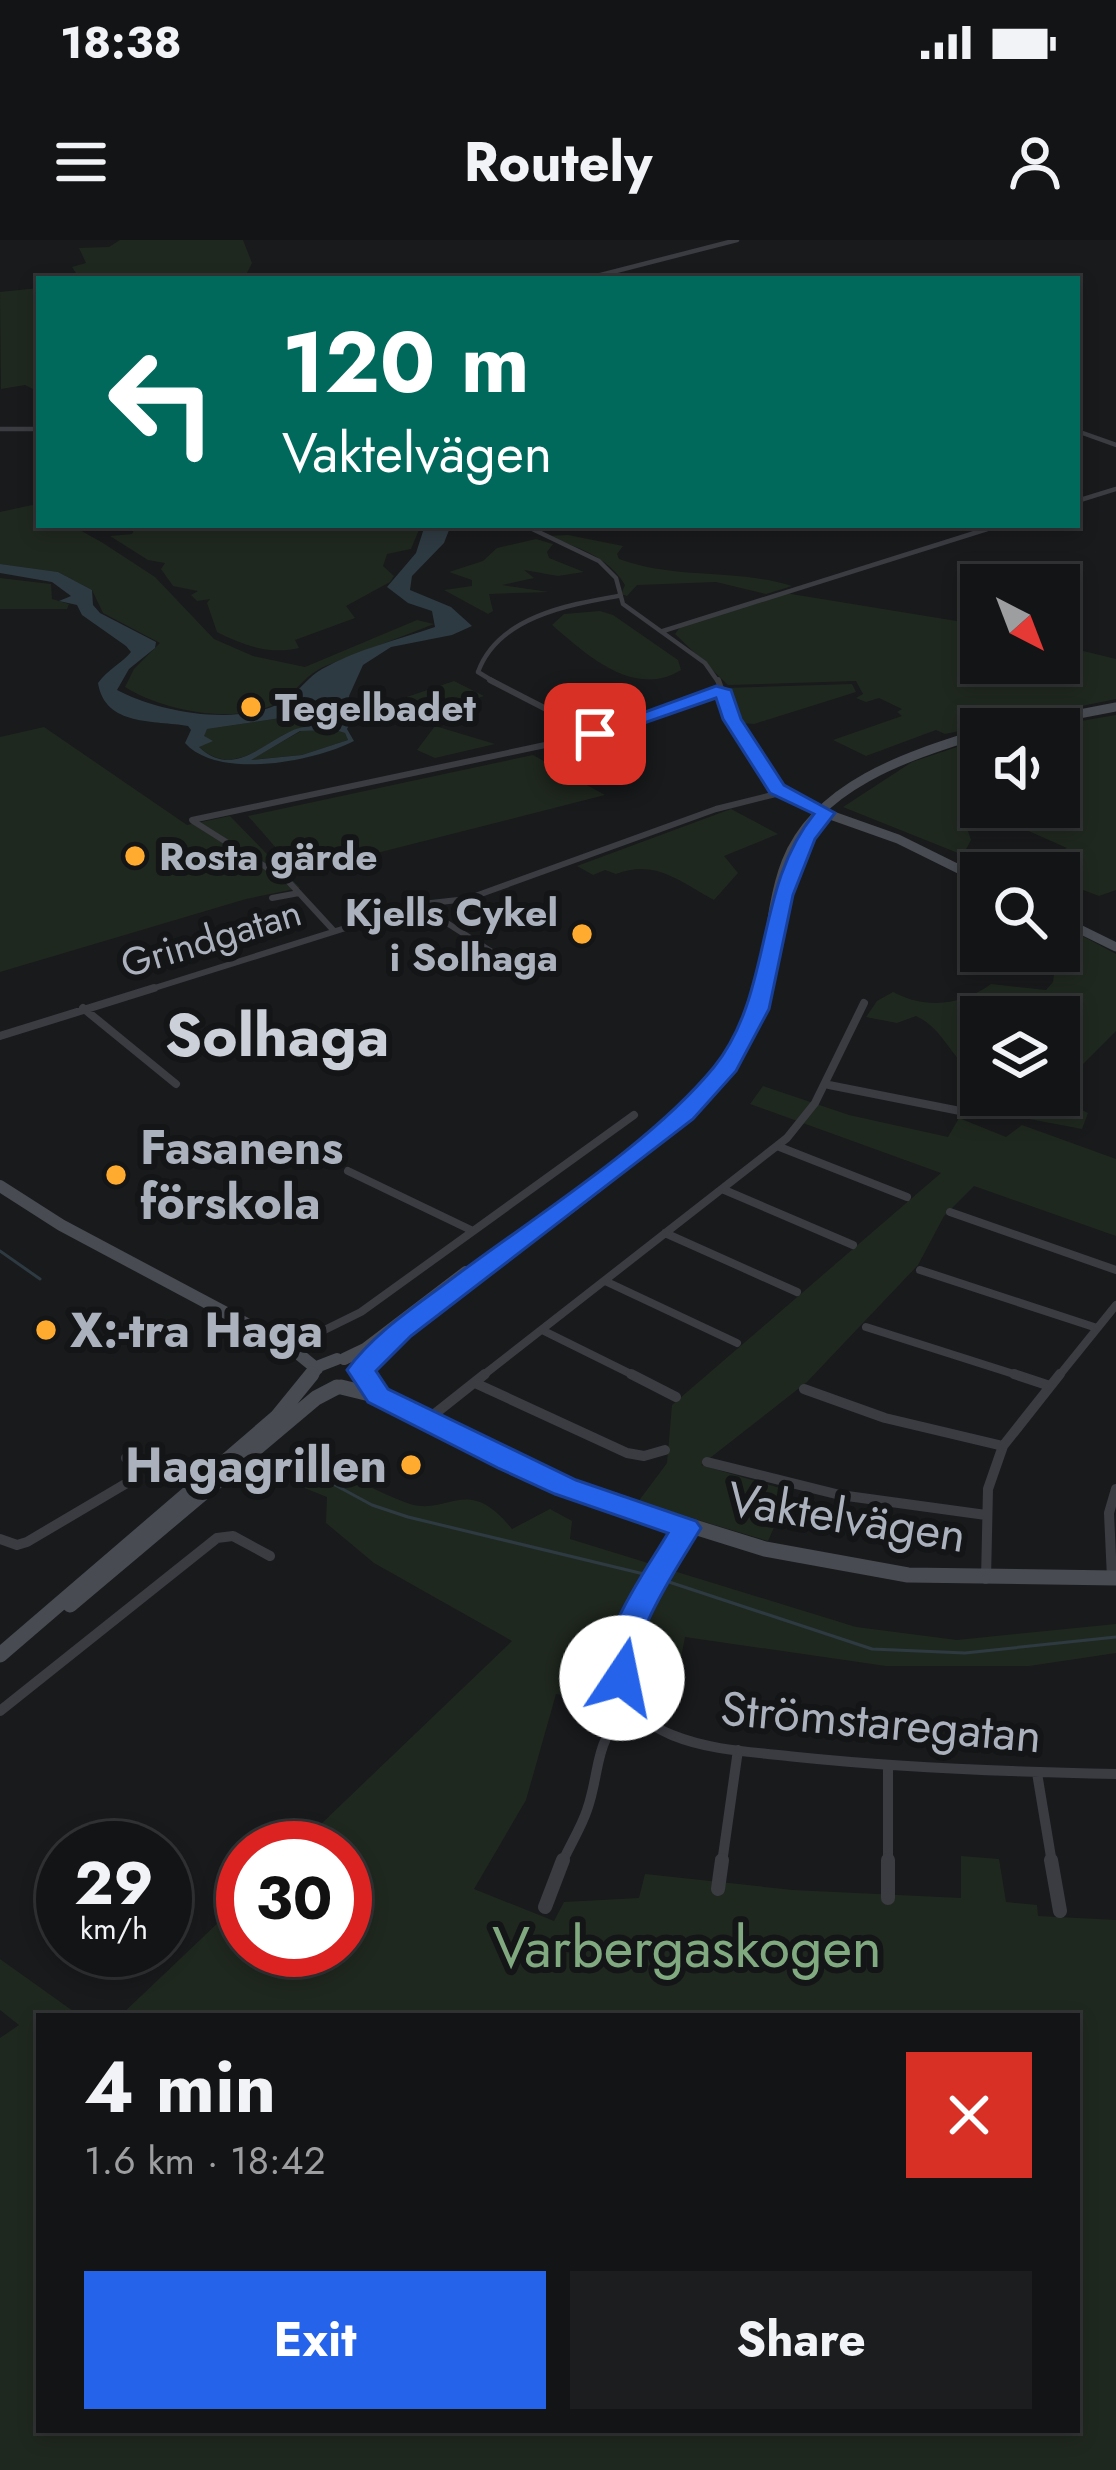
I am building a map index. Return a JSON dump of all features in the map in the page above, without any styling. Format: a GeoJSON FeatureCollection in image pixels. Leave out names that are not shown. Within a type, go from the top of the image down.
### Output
{"type":"FeatureCollection","features":[{"type":"Feature","properties":{"kind":"main road"},"geometry":{"type":"LineString","coordinates":[[1080,714],[1116,707]]}},
{"type":"Feature","properties":{"kind":"main road"},"geometry":{"type":"LineString","coordinates":[[0,1658],[157,1536],[316,1398],[354,1383],[401,1330],[663,1133],[706,1092],[748,1033],[768,974],[789,853],[822,812],[898,761],[960,741]]}},
{"type":"Feature","properties":{"kind":"main road"},"geometry":{"type":"LineString","coordinates":[[822,812],[898,839],[960,870]]}},
{"type":"Feature","properties":{"kind":"main road"},"geometry":{"type":"LineString","coordinates":[[1080,929],[1116,947]]}},
{"type":"Feature","properties":{"kind":"main road"},"geometry":{"type":"LineString","coordinates":[[0,1186],[61,1226],[290,1347],[341,1359],[361,1371]]}},
{"type":"Feature","properties":{"kind":"main road"},"geometry":{"type":"LineString","coordinates":[[0,1658],[278,1417],[316,1371],[365,1349],[414,1307],[541,1224]]}},
{"type":"Feature","properties":{"kind":"main road"},"geometry":{"type":"LineString","coordinates":[[290,1347],[316,1371],[321,1383],[339,1387]]}},
{"type":"Feature","properties":{"kind":"main road","name":"Vaktelvägen"},"geometry":{"type":"LineString","coordinates":[[361,1371],[378,1396]]}},
{"type":"Feature","properties":{"kind":"main road","name":"Vaktelvägen"},"geometry":{"type":"LineString","coordinates":[[339,1387],[378,1396],[566,1487],[686,1528],[845,1566],[986,1579],[1114,1578]]}},
{"type":"Feature","properties":{"kind":"street"},"geometry":{"type":"LineString","coordinates":[[597,276],[737,240]]}},
{"type":"Feature","properties":{"kind":"street"},"geometry":{"type":"LineString","coordinates":[[0,429],[36,430]]}},
{"type":"Feature","properties":{"kind":"street"},"geometry":{"type":"LineString","coordinates":[[1080,432],[1116,445]]}},
{"type":"Feature","properties":{"kind":"street"},"geometry":{"type":"LineString","coordinates":[[1080,500],[1116,489]]}},
{"type":"Feature","properties":{"kind":"street"},"geometry":{"type":"LineString","coordinates":[[530,528],[599,561],[616,578],[618,596],[714,672],[732,719],[780,793],[822,812]]}},
{"type":"Feature","properties":{"kind":"street"},"geometry":{"type":"LineString","coordinates":[[663,631],[990,528]]}},
{"type":"Feature","properties":{"kind":"street"},"geometry":{"type":"LineString","coordinates":[[595,734],[487,678],[478,672],[480,658],[486,646],[535,617],[618,596]]}},
{"type":"Feature","properties":{"kind":"street"},"geometry":{"type":"LineString","coordinates":[[334,932],[299,893],[192,820],[595,734],[722,690]]}},
{"type":"Feature","properties":{"kind":"street","name":"Grindgatan"},"geometry":{"type":"LineString","coordinates":[[0,1036],[409,908],[433,902],[451,904],[716,809],[780,793]]}},
{"type":"Feature","properties":{"kind":"street"},"geometry":{"type":"LineString","coordinates":[[272,898],[299,893]]}},
{"type":"Feature","properties":{"kind":"street"},"geometry":{"type":"LineString","coordinates":[[437,917],[451,910],[451,904]]}},
{"type":"Feature","properties":{"kind":"street"},"geometry":{"type":"LineString","coordinates":[[409,908],[437,917],[531,977]]}},
{"type":"Feature","properties":{"kind":"street"},"geometry":{"type":"LineString","coordinates":[[428,1420],[803,1123],[829,1085],[850,1024],[864,1003]]}},
{"type":"Feature","properties":{"kind":"street"},"geometry":{"type":"LineString","coordinates":[[83,1008],[176,1084]]}},
{"type":"Feature","properties":{"kind":"street"},"geometry":{"type":"LineString","coordinates":[[829,1085],[960,1111]]}},
{"type":"Feature","properties":{"kind":"street"},"geometry":{"type":"LineString","coordinates":[[290,1347],[361,1312],[634,1115]]}},
{"type":"Feature","properties":{"kind":"street"},"geometry":{"type":"LineString","coordinates":[[777,1146],[908,1198]]}},
{"type":"Feature","properties":{"kind":"street"},"geometry":{"type":"LineString","coordinates":[[348,1171],[474,1231]]}},
{"type":"Feature","properties":{"kind":"street"},"geometry":{"type":"LineString","coordinates":[[722,1189],[853,1244]]}},
{"type":"Feature","properties":{"kind":"street"},"geometry":{"type":"LineString","coordinates":[[950,1212],[1116,1270]]}},
{"type":"Feature","properties":{"kind":"street"},"geometry":{"type":"LineString","coordinates":[[665,1234],[797,1292]]}},
{"type":"Feature","properties":{"kind":"street"},"geometry":{"type":"LineString","coordinates":[[920,1270],[1097,1328]]}},
{"type":"Feature","properties":{"kind":"street"},"geometry":{"type":"LineString","coordinates":[[605,1281],[737,1343]]}},
{"type":"Feature","properties":{"kind":"street"},"geometry":{"type":"LineString","coordinates":[[986,1579],[990,1476],[1003,1446],[1116,1305]]}},
{"type":"Feature","properties":{"kind":"street"},"geometry":{"type":"LineString","coordinates":[[866,1327],[1050,1386]]}},
{"type":"Feature","properties":{"kind":"street"},"geometry":{"type":"LineString","coordinates":[[542,1330],[676,1396]]}},
{"type":"Feature","properties":{"kind":"street"},"geometry":{"type":"LineString","coordinates":[[475,1383],[627,1454],[644,1456],[664,1450]]}},
{"type":"Feature","properties":{"kind":"street"},"geometry":{"type":"LineString","coordinates":[[804,1389],[885,1418],[1003,1446]]}},
{"type":"Feature","properties":{"kind":"street"},"geometry":{"type":"LineString","coordinates":[[0,1539],[17,1545],[27,1542],[133,1480],[139,1470],[126,1458]]}},
{"type":"Feature","properties":{"kind":"street"},"geometry":{"type":"LineString","coordinates":[[707,1462],[840,1496],[986,1515]]}},
{"type":"Feature","properties":{"kind":"street"},"geometry":{"type":"LineString","coordinates":[[1114,1578],[1109,1513],[1116,1489]]}},
{"type":"Feature","properties":{"kind":"street"},"geometry":{"type":"LineString","coordinates":[[544,1907],[586,1811],[604,1735],[614,1721],[635,1709],[623,1687],[621,1656],[632,1621],[686,1528]]}},
{"type":"Feature","properties":{"kind":"street"},"geometry":{"type":"LineString","coordinates":[[0,1711],[217,1538],[233,1535],[270,1556]]}},
{"type":"Feature","properties":{"kind":"street","name":"Strömstaregatan"},"geometry":{"type":"LineString","coordinates":[[635,1709],[668,1734],[738,1750],[888,1766],[1116,1774]]}},
{"type":"Feature","properties":{"kind":"street"},"geometry":{"type":"LineString","coordinates":[[718,1889],[738,1750]]}},
{"type":"Feature","properties":{"kind":"street"},"geometry":{"type":"LineString","coordinates":[[888,1766],[888,1898]]}},
{"type":"Feature","properties":{"kind":"street"},"geometry":{"type":"LineString","coordinates":[[1037,1773],[1060,1911]]}},
{"type":"Feature","properties":{"kind":"green space"},"geometry":{"type":"Polygon","coordinates":[[[120,240],[243,240],[252,263],[246,276],[78,276],[72,267],[86,263],[79,248],[109,247],[120,240]]]}},
{"type":"Feature","properties":{"kind":"green space"},"geometry":{"type":"Polygon","coordinates":[[[36,288],[36,390],[25,385],[1,389],[0,292],[36,288]]]}},
{"type":"Feature","properties":{"kind":"green space"},"geometry":{"type":"Polygon","coordinates":[[[32,505],[36,507],[36,528],[76,528],[103,543],[155,577],[214,639],[253,656],[305,667],[417,620],[434,624],[323,667],[270,706],[228,714],[183,709],[125,687],[134,669],[160,643],[103,613],[92,590],[58,572],[0,564],[0,512],[32,505]]]}},
{"type":"Feature","properties":{"kind":"green space"},"geometry":{"type":"Polygon","coordinates":[[[135,528],[420,528],[411,549],[387,554],[383,566],[394,576],[390,582],[346,606],[355,618],[295,640],[299,648],[277,650],[246,645],[217,632],[207,603],[210,599],[197,601],[191,595],[198,591],[173,586],[161,569],[165,563],[148,560],[110,536],[132,534],[135,528]]]}},
{"type":"Feature","properties":{"kind":"green space"},"geometry":{"type":"Polygon","coordinates":[[[568,535],[623,546],[619,559],[640,565],[792,586],[766,594],[716,582],[637,585],[627,596],[621,594],[625,585],[618,575],[601,560],[547,536],[568,535]]]}},
{"type":"Feature","properties":{"kind":"green space"},"geometry":{"type":"Polygon","coordinates":[[[536,539],[553,544],[549,558],[584,572],[558,576],[524,570],[534,578],[502,585],[549,592],[489,594],[493,611],[488,614],[444,590],[472,586],[472,580],[449,572],[483,561],[497,548],[536,539]]]}},
{"type":"Feature","properties":{"kind":"green space"},"geometry":{"type":"Polygon","coordinates":[[[0,578],[51,584],[52,599],[69,604],[67,609],[0,609],[0,578]]]}},
{"type":"Feature","properties":{"kind":"green space"},"geometry":{"type":"Polygon","coordinates":[[[785,593],[960,622],[960,684],[1080,684],[1080,650],[1116,659],[1116,699],[1072,708],[960,708],[960,731],[945,734],[936,730],[866,756],[833,740],[902,716],[897,712],[902,709],[879,698],[866,702],[856,698],[863,694],[856,681],[728,685],[675,634],[681,626],[785,593]]]}},
{"type":"Feature","properties":{"kind":"green space"},"geometry":{"type":"Polygon","coordinates":[[[600,611],[678,660],[681,670],[663,678],[629,676],[596,660],[552,625],[564,614],[600,611]]]}},
{"type":"Feature","properties":{"kind":"green space"},"geometry":{"type":"Polygon","coordinates":[[[454,681],[484,696],[419,719],[389,703],[454,681]]]}},
{"type":"Feature","properties":{"kind":"green space"},"geometry":{"type":"Polygon","coordinates":[[[852,684],[856,692],[754,724],[740,723],[725,688],[852,684]]]}},
{"type":"Feature","properties":{"kind":"green space"},"geometry":{"type":"Polygon","coordinates":[[[340,709],[344,714],[339,725],[296,730],[241,757],[220,758],[198,746],[207,729],[340,709]]]}},
{"type":"Feature","properties":{"kind":"green space"},"geometry":{"type":"Polygon","coordinates":[[[1116,715],[1116,890],[1099,896],[1080,889],[1080,852],[1058,852],[1067,848],[1022,828],[1080,828],[1080,721],[1116,715]]]}},
{"type":"Feature","properties":{"kind":"green space"},"geometry":{"type":"Polygon","coordinates":[[[435,726],[495,744],[435,758],[417,750],[435,726]]]}},
{"type":"Feature","properties":{"kind":"green space","name":"Rosta gärde"},"geometry":{"type":"Polygon","coordinates":[[[44,727],[187,825],[230,816],[300,888],[246,899],[0,972],[0,737],[44,727]]]}},
{"type":"Feature","properties":{"kind":"green space"},"geometry":{"type":"Polygon","coordinates":[[[301,731],[345,733],[348,740],[302,755],[250,760],[301,731]]]}},
{"type":"Feature","properties":{"kind":"green space"},"geometry":{"type":"Polygon","coordinates":[[[960,746],[960,828],[974,828],[968,831],[971,840],[965,852],[843,807],[912,762],[960,746]]]}},
{"type":"Feature","properties":{"kind":"green space"},"geometry":{"type":"Polygon","coordinates":[[[533,755],[605,795],[298,873],[248,816],[533,755]]]}},
{"type":"Feature","properties":{"kind":"green space"},"geometry":{"type":"Polygon","coordinates":[[[731,809],[778,834],[724,856],[738,873],[714,900],[655,871],[616,874],[605,870],[593,875],[577,866],[731,809]]]}},
{"type":"Feature","properties":{"kind":"green space"},"geometry":{"type":"Polygon","coordinates":[[[1080,935],[1116,954],[1116,1031],[1080,1067],[1080,996],[970,996],[991,984],[1046,990],[1054,972],[1080,972],[1080,935]]]}},
{"type":"Feature","properties":{"kind":"green space"},"geometry":{"type":"Polygon","coordinates":[[[893,992],[930,1003],[960,999],[960,1060],[934,1029],[916,1016],[897,1023],[866,1017],[877,1001],[893,992]]]}},
{"type":"Feature","properties":{"kind":"green space"},"geometry":{"type":"Polygon","coordinates":[[[763,1086],[849,1115],[948,1137],[959,1118],[1006,1137],[1022,1125],[1116,1159],[1116,1236],[974,1186],[944,1216],[918,1265],[807,1382],[701,1465],[790,1491],[768,1541],[638,1502],[667,1463],[672,1405],[941,1173],[750,1104],[763,1086]]]}},
{"type":"Feature","properties":{"kind":"green space"},"geometry":{"type":"Polygon","coordinates":[[[1080,1109],[1088,1113],[1082,1129],[1029,1119],[1080,1116],[1080,1109]]]}},
{"type":"Feature","properties":{"kind":"green space","name":"Varbergaskogen"},"geometry":{"type":"Polygon","coordinates":[[[318,1461],[407,1503],[482,1503],[512,1529],[550,1509],[572,1521],[570,1539],[856,1627],[957,1640],[1116,1624],[1116,1653],[1029,1666],[886,1666],[685,1637],[677,1679],[605,1669],[614,1704],[556,1694],[526,1800],[474,1889],[554,1921],[564,1902],[639,1898],[645,1874],[793,1890],[961,1898],[961,1856],[999,1859],[1006,1902],[1037,1905],[1038,1916],[1116,1920],[1116,2470],[0,2470],[0,2038],[19,2025],[0,2010],[0,1959],[76,2013],[36,2013],[36,2433],[1080,2433],[1080,2013],[123,2013],[161,1977],[192,1977],[192,1948],[216,1925],[216,1977],[372,1977],[372,1821],[324,1821],[512,1641],[374,1563],[326,1523],[327,1497],[292,1483],[318,1461]]]}},
{"type":"Feature","properties":{"kind":"shaded area"},"geometry":{"type":"Polygon","coordinates":[[[424,528],[450,528],[444,543],[412,576],[410,590],[451,607],[472,626],[452,635],[391,647],[363,665],[349,696],[353,717],[347,729],[354,741],[291,761],[242,764],[200,754],[185,743],[191,730],[188,726],[133,719],[110,707],[98,683],[131,652],[82,615],[77,605],[59,601],[71,596],[52,582],[0,573],[0,564],[58,572],[92,590],[93,605],[100,613],[156,642],[129,669],[117,690],[156,705],[202,714],[269,708],[336,662],[435,627],[432,611],[408,603],[387,587],[416,553],[424,528]],[[340,709],[207,729],[204,736],[213,741],[199,747],[211,756],[234,759],[295,729],[339,725],[344,714],[340,709]],[[300,731],[251,760],[302,755],[348,740],[345,733],[300,731]]]}},
{"type":"Feature","properties":{"kind":"waterway"},"geometry":{"type":"LineString","coordinates":[[0,1251],[40,1279]]}},
{"type":"Feature","properties":{"kind":"waterway"},"geometry":{"type":"LineString","coordinates":[[311,1472],[372,1505],[408,1517],[648,1575]]}},
{"type":"Feature","properties":{"kind":"waterway"},"geometry":{"type":"LineString","coordinates":[[657,1578],[872,1649],[965,1653],[1116,1637]]}},
{"type":"Feature","properties":{"kind":"place","name":"Tegelbadet"},"geometry":{"type":"Point","coordinates":[251,707]}},
{"type":"Feature","properties":{"kind":"place","name":"Rosta gärde"},"geometry":{"type":"Point","coordinates":[135,856]}},
{"type":"Feature","properties":{"kind":"place","name":"Kjells Cykel i Solhaga"},"geometry":{"type":"Point","coordinates":[582,934]}},
{"type":"Feature","properties":{"kind":"place","name":"Fasanens förskola"},"geometry":{"type":"Point","coordinates":[116,1175]}},
{"type":"Feature","properties":{"kind":"place","name":"X:-tra Haga"},"geometry":{"type":"Point","coordinates":[46,1330]}},
{"type":"Feature","properties":{"kind":"place","name":"Hagagrillen"},"geometry":{"type":"Point","coordinates":[411,1465]}},
{"type":"Feature","properties":{"kind":"district","name":"Solhaga"},"geometry":{"type":"Point","coordinates":[277,1035]}},
{"type":"Feature","properties":{"kind":"route"},"geometry":{"type":"LineString","coordinates":[[595,734],[722,690],[732,719],[777,789],[826,813],[805,838],[782,895],[758,1009],[728,1066],[685,1114],[401,1330],[361,1370],[378,1396],[508,1462],[686,1528],[632,1621],[621,1656],[622,1678]]}}]}
